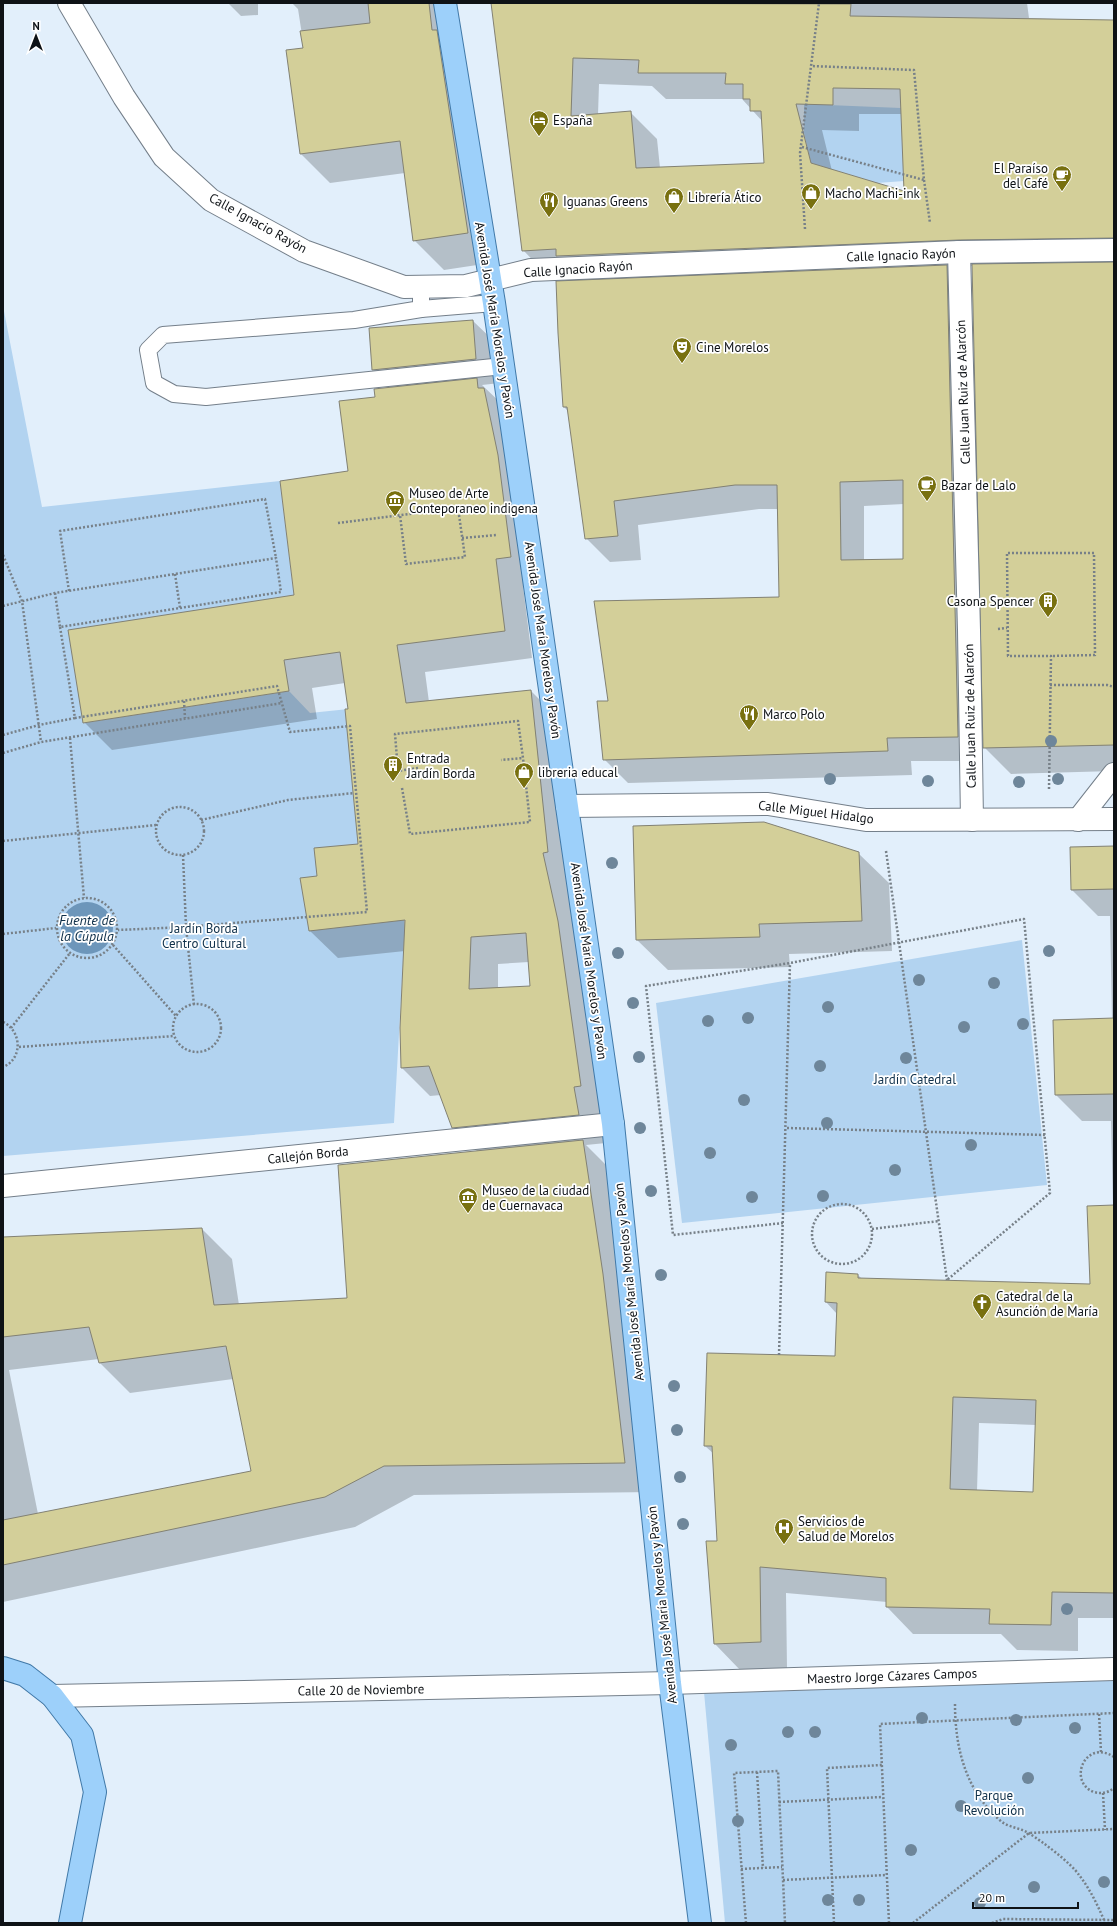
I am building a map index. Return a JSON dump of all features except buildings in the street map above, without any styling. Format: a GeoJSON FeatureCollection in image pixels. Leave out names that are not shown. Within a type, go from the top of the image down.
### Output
{"type":"FeatureCollection","features":[{"type":"Feature","properties":{"kind":"main road","name":"Avenida José María Morelos y Pavón"},"geometry":{"type":"LineString","coordinates":[[445,3],[494,303],[613,1124],[670,1683],[700,1923]]}},
{"type":"Feature","properties":{"kind":"main road"},"geometry":{"type":"LineString","coordinates":[[3,1668],[25,1674],[52,1696],[82,1735],[95,1792],[70,1923]]}},
{"type":"Feature","properties":{"kind":"street","name":"Calle Ignacio Rayón"},"geometry":{"type":"LineString","coordinates":[[69,3],[124,97],[164,157],[211,200],[304,251],[404,287],[466,286],[531,270],[959,252],[1114,250]]}},
{"type":"Feature","properties":{"kind":"street","name":"Calle Juan Ruiz de Alarcón"},"geometry":{"type":"LineString","coordinates":[[959,252],[969,630],[972,820]]}},
{"type":"Feature","properties":{"kind":"street"},"geometry":{"type":"LineString","coordinates":[[1078,820],[1114,774]]}},
{"type":"Feature","properties":{"kind":"street","name":"Calle Miguel Hidalgo"},"geometry":{"type":"LineString","coordinates":[[567,806],[768,804],[866,820],[1114,819]]}},
{"type":"Feature","properties":{"kind":"street","name":"Callejón Borda"},"geometry":{"type":"LineString","coordinates":[[3,1186],[613,1124]]}},
{"type":"Feature","properties":{"kind":"street","name":"Maestro Jorge Cázares Campos"},"geometry":{"type":"LineString","coordinates":[[670,1683],[1114,1669]]}},
{"type":"Feature","properties":{"kind":"street","name":"Calle 20 de Noviembre"},"geometry":{"type":"LineString","coordinates":[[52,1696],[670,1683]]}},
{"type":"Feature","properties":{"kind":"lane"},"geometry":{"type":"LineString","coordinates":[[421,287],[421,309]]}},
{"type":"Feature","properties":{"kind":"lane"},"geometry":{"type":"LineString","coordinates":[[494,303],[421,309],[354,320],[163,335],[148,350],[154,383],[174,394],[206,397],[503,366]]}},
{"type":"Feature","properties":{"kind":"path"},"geometry":{"type":"LineString","coordinates":[[806,259],[800,153],[802,147],[819,3]]}},
{"type":"Feature","properties":{"kind":"path"},"geometry":{"type":"LineString","coordinates":[[811,66],[914,70],[924,180],[934,254]]}},
{"type":"Feature","properties":{"kind":"path"},"geometry":{"type":"LineString","coordinates":[[802,147],[924,180]]}},
{"type":"Feature","properties":{"kind":"path"},"geometry":{"type":"LineString","coordinates":[[60,627],[281,592],[265,499],[60,531],[69,591]]}},
{"type":"Feature","properties":{"kind":"path"},"geometry":{"type":"LineString","coordinates":[[338,523],[400,515],[458,508],[464,557],[406,564],[400,515]]}},
{"type":"Feature","properties":{"kind":"path"},"geometry":{"type":"LineString","coordinates":[[462,538],[527,532]]}},
{"type":"Feature","properties":{"kind":"path"},"geometry":{"type":"LineString","coordinates":[[1007,553],[1094,553],[1095,655],[1051,656],[1008,656],[1007,553]]}},
{"type":"Feature","properties":{"kind":"path"},"geometry":{"type":"LineString","coordinates":[[3,555],[22,601],[41,742]]}},
{"type":"Feature","properties":{"kind":"path"},"geometry":{"type":"LineString","coordinates":[[3,606],[55,593],[276,558]]}},
{"type":"Feature","properties":{"kind":"path"},"geometry":{"type":"LineString","coordinates":[[175,574],[180,608]]}},
{"type":"Feature","properties":{"kind":"path"},"geometry":{"type":"LineString","coordinates":[[55,593],[75,718]]}},
{"type":"Feature","properties":{"kind":"path"},"geometry":{"type":"LineString","coordinates":[[1048,819],[1051,656]]}},
{"type":"Feature","properties":{"kind":"path"},"geometry":{"type":"LineString","coordinates":[[1050,685],[1106,685],[1114,687]]}},
{"type":"Feature","properties":{"kind":"path"},"geometry":{"type":"LineString","coordinates":[[3,735],[39,724],[277,686],[290,732],[350,726],[366,912],[186,927],[118,930]]}},
{"type":"Feature","properties":{"kind":"path"},"geometry":{"type":"LineString","coordinates":[[184,701],[185,718]]}},
{"type":"Feature","properties":{"kind":"path"},"geometry":{"type":"LineString","coordinates":[[3,753],[41,742],[282,703]]}},
{"type":"Feature","properties":{"kind":"path"},"geometry":{"type":"LineString","coordinates":[[402,788],[410,834],[530,822],[518,721],[395,734],[398,771],[418,768]]}},
{"type":"Feature","properties":{"kind":"path"},"geometry":{"type":"LineString","coordinates":[[70,738],[84,898]]}},
{"type":"Feature","properties":{"kind":"path"},"geometry":{"type":"LineString","coordinates":[[501,760],[523,758]]}},
{"type":"Feature","properties":{"kind":"path"},"geometry":{"type":"LineString","coordinates":[[201,820],[288,800],[354,793]]}},
{"type":"Feature","properties":{"kind":"path"},"geometry":{"type":"LineString","coordinates":[[177,807],[184,807],[191,810],[201,820],[204,833],[202,841],[198,848],[191,853],[183,855],[167,852],[161,847],[157,840],[156,825],[159,818],[164,813],[177,807]]}},
{"type":"Feature","properties":{"kind":"path"},"geometry":{"type":"LineString","coordinates":[[3,841],[156,825]]}},
{"type":"Feature","properties":{"kind":"path"},"geometry":{"type":"LineString","coordinates":[[783,1223],[673,1235],[646,986],[790,964],[899,943],[1024,919],[1050,1193],[947,1280],[939,1221],[926,1132],[899,943],[886,851]]}},
{"type":"Feature","properties":{"kind":"path"},"geometry":{"type":"LineString","coordinates":[[183,855],[186,927],[194,1004]]}},
{"type":"Feature","properties":{"kind":"path"},"geometry":{"type":"LineString","coordinates":[[88,897],[106,903],[116,918],[118,930],[113,945],[106,952],[93,957],[78,957],[70,953],[63,946],[56,928],[62,910],[69,903],[84,898],[88,897]]}},
{"type":"Feature","properties":{"kind":"path"},"geometry":{"type":"LineString","coordinates":[[3,934],[56,928]]}},
{"type":"Feature","properties":{"kind":"path"},"geometry":{"type":"LineString","coordinates":[[113,945],[176,1016]]}},
{"type":"Feature","properties":{"kind":"path"},"geometry":{"type":"LineString","coordinates":[[11,1028],[70,953]]}},
{"type":"Feature","properties":{"kind":"path"},"geometry":{"type":"LineString","coordinates":[[780,1355],[790,964]]}},
{"type":"Feature","properties":{"kind":"path"},"geometry":{"type":"LineString","coordinates":[[194,1004],[208,1007],[218,1017],[221,1031],[219,1039],[215,1045],[200,1053],[184,1049],[178,1044],[174,1036],[173,1022],[176,1016],[181,1010],[194,1004]]}},
{"type":"Feature","properties":{"kind":"path"},"geometry":{"type":"LineString","coordinates":[[3,1022],[11,1028],[18,1040],[16,1055],[12,1061],[3,1067]]}},
{"type":"Feature","properties":{"kind":"path"},"geometry":{"type":"LineString","coordinates":[[18,1047],[174,1036]]}},
{"type":"Feature","properties":{"kind":"path"},"geometry":{"type":"LineString","coordinates":[[787,1128],[1045,1135]]}},
{"type":"Feature","properties":{"kind":"path"},"geometry":{"type":"LineString","coordinates":[[845,1204],[854,1206],[863,1212],[869,1220],[872,1229],[872,1239],[869,1248],[863,1256],[845,1264],[835,1263],[826,1259],[814,1244],[812,1234],[814,1224],[826,1209],[835,1205],[845,1204]]}},
{"type":"Feature","properties":{"kind":"path"},"geometry":{"type":"LineString","coordinates":[[872,1229],[939,1221]]}},
{"type":"Feature","properties":{"kind":"path"},"geometry":{"type":"LineString","coordinates":[[955,1674],[955,1720],[958,1748],[966,1773],[983,1804],[1004,1823],[1030,1833],[1078,1874],[1093,1896],[1104,1920]]}},
{"type":"Feature","properties":{"kind":"path"},"geometry":{"type":"LineString","coordinates":[[889,1923],[882,1797],[880,1724],[1114,1713]]}},
{"type":"Feature","properties":{"kind":"path"},"geometry":{"type":"LineString","coordinates":[[1099,1714],[1101,1752]]}},
{"type":"Feature","properties":{"kind":"path"},"geometry":{"type":"LineString","coordinates":[[1114,1757],[1101,1752],[1088,1756],[1084,1761],[1080,1773],[1085,1786],[1090,1790],[1103,1793],[1114,1788]]}},
{"type":"Feature","properties":{"kind":"path"},"geometry":{"type":"LineString","coordinates":[[834,1923],[827,1768],[882,1765]]}},
{"type":"Feature","properties":{"kind":"path"},"geometry":{"type":"LineString","coordinates":[[746,1923],[734,1773],[778,1771],[785,1923]]}},
{"type":"Feature","properties":{"kind":"path"},"geometry":{"type":"LineString","coordinates":[[757,1772],[763,1868]]}},
{"type":"Feature","properties":{"kind":"path"},"geometry":{"type":"LineString","coordinates":[[1103,1793],[1105,1830]]}},
{"type":"Feature","properties":{"kind":"path"},"geometry":{"type":"LineString","coordinates":[[779,1802],[882,1797]]}},
{"type":"Feature","properties":{"kind":"path"},"geometry":{"type":"LineString","coordinates":[[913,1923],[1030,1833],[1114,1829]]}},
{"type":"Feature","properties":{"kind":"path"},"geometry":{"type":"LineString","coordinates":[[742,1870],[782,1867]]}},
{"type":"Feature","properties":{"kind":"path"},"geometry":{"type":"LineString","coordinates":[[783,1880],[886,1875]]}},
{"type":"Feature","properties":{"kind":"path"},"geometry":{"type":"LineString","coordinates":[[992,1923],[1003,1919],[1114,1920]]}},
{"type":"Feature","properties":{"kind":"green space"},"geometry":{"type":"Polygon","coordinates":[[[804,104],[901,108],[904,181],[877,183],[811,163],[804,133],[804,104]]]}},
{"type":"Feature","properties":{"kind":"green space","name":"Jardín Borda Centro Cultural"},"geometry":{"type":"Polygon","coordinates":[[[3,306],[42,507],[280,481],[294,595],[83,723],[289,691],[310,713],[531,690],[548,852],[397,868],[405,927],[394,1123],[3,1156],[3,306]]]}},
{"type":"Feature","properties":{"kind":"green space","name":"Jardín Catedral"},"geometry":{"type":"Polygon","coordinates":[[[1022,940],[1047,1185],[682,1223],[656,1003],[1022,940]]]}},
{"type":"Feature","properties":{"kind":"green space","name":"Parque Revolución"},"geometry":{"type":"Polygon","coordinates":[[[1114,1678],[1114,1923],[725,1923],[704,1692],[1114,1678]]]}},
{"type":"Feature","properties":{"kind":"water","name":"Fuente de la Cúpula"},"geometry":{"type":"Polygon","coordinates":[[[82,902],[92,902],[106,909],[113,923],[113,933],[106,947],[92,954],[82,954],[72,950],[65,943],[61,933],[61,923],[65,913],[72,906],[82,902]]]}},
{"type":"Feature","properties":{"kind":"place","name":"España"},"geometry":{"type":"Point","coordinates":[539,137]}},
{"type":"Feature","properties":{"kind":"place","name":"El Paraíso del Café"},"geometry":{"type":"Point","coordinates":[1062,192]}},
{"type":"Feature","properties":{"kind":"place","name":"Macho Machi-ink"},"geometry":{"type":"Point","coordinates":[811,210]}},
{"type":"Feature","properties":{"kind":"place","name":"Librería Ático"},"geometry":{"type":"Point","coordinates":[674,214]}},
{"type":"Feature","properties":{"kind":"place","name":"Iguanas Greens"},"geometry":{"type":"Point","coordinates":[549,218]}},
{"type":"Feature","properties":{"kind":"place","name":"Cine Morelos"},"geometry":{"type":"Point","coordinates":[682,364]}},
{"type":"Feature","properties":{"kind":"place","name":"Bazar de Lalo"},"geometry":{"type":"Point","coordinates":[927,502]}},
{"type":"Feature","properties":{"kind":"place","name":"Museo de Arte Conteporaneo indigena"},"geometry":{"type":"Point","coordinates":[395,517]}},
{"type":"Feature","properties":{"kind":"place","name":"Casona Spencer"},"geometry":{"type":"Point","coordinates":[1048,618]}},
{"type":"Feature","properties":{"kind":"place","name":"Marco Polo"},"geometry":{"type":"Point","coordinates":[749,731]}},
{"type":"Feature","properties":{"kind":"place","name":"Entrada Jardín Borda"},"geometry":{"type":"Point","coordinates":[393,782]}},
{"type":"Feature","properties":{"kind":"place","name":"libreria educal"},"geometry":{"type":"Point","coordinates":[524,789]}},
{"type":"Feature","properties":{"kind":"place","name":"Museo de la ciudad de Cuernavaca"},"geometry":{"type":"Point","coordinates":[468,1214]}},
{"type":"Feature","properties":{"kind":"place","name":"Catedral de la Asunción de María"},"geometry":{"type":"Point","coordinates":[982,1320]}},
{"type":"Feature","properties":{"kind":"place","name":"Servicios de Salud de Morelos"},"geometry":{"type":"Point","coordinates":[784,1545]}}]}
